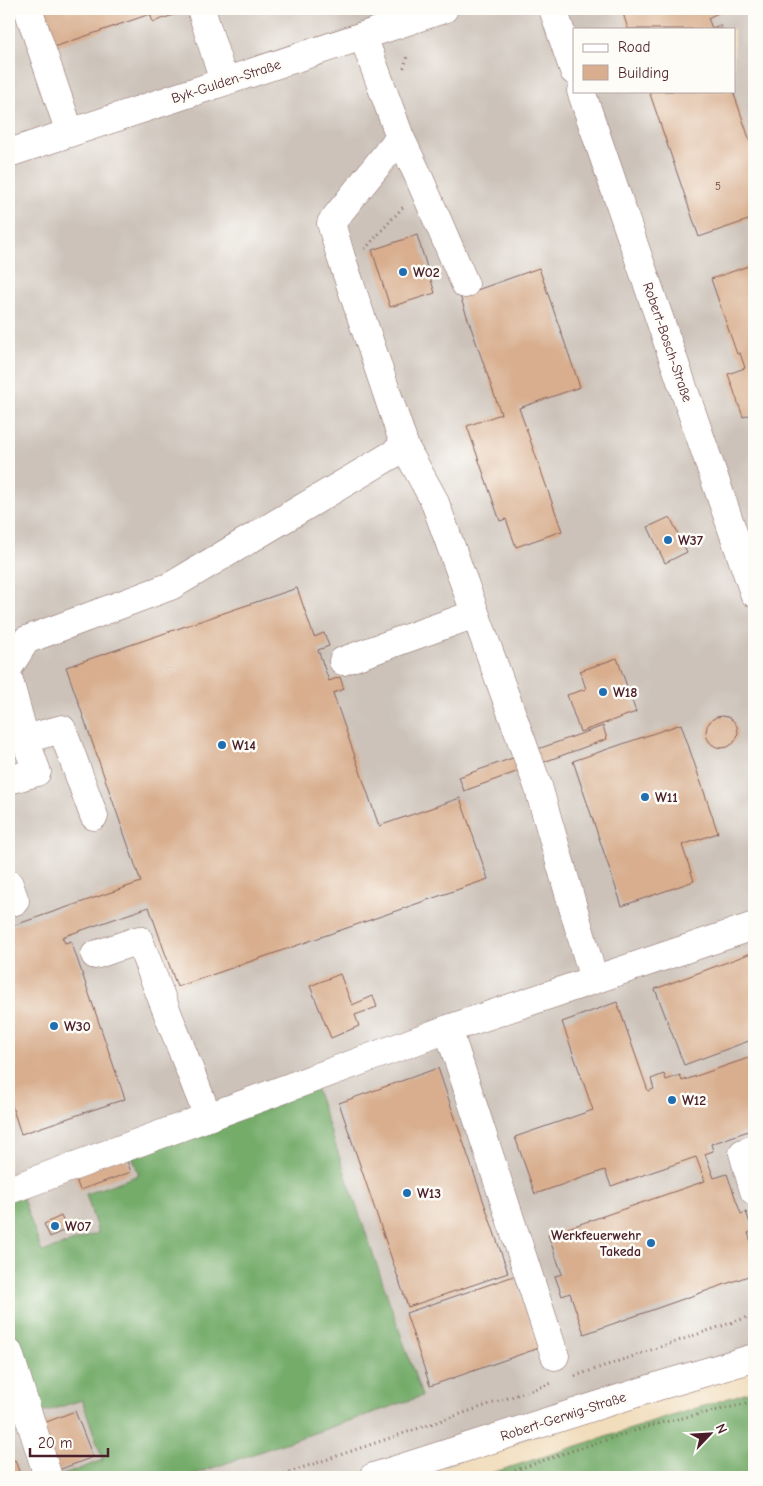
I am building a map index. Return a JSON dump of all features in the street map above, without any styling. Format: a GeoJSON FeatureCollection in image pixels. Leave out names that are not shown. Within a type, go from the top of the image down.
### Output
{"type":"FeatureCollection","features":[{"type":"Feature","properties":{"kind":"street"},"geometry":{"type":"LineString","coordinates":[[28,9],[70,133]]}},
{"type":"Feature","properties":{"kind":"street"},"geometry":{"type":"LineString","coordinates":[[201,9],[224,82]]}},
{"type":"Feature","properties":{"kind":"street","name":"Byk-Gulden-Straße"},"geometry":{"type":"LineString","coordinates":[[10,147],[70,133],[444,9]]}},
{"type":"Feature","properties":{"kind":"street"},"geometry":{"type":"LineString","coordinates":[[553,9],[573,68]]}},
{"type":"Feature","properties":{"kind":"street"},"geometry":{"type":"LineString","coordinates":[[363,36],[400,137],[465,284]]}},
{"type":"Feature","properties":{"kind":"street","name":"Robert-Bosch-Straße"},"geometry":{"type":"LineString","coordinates":[[581,92],[754,593]]}},
{"type":"Feature","properties":{"kind":"street"},"geometry":{"type":"LineString","coordinates":[[400,137],[331,223],[405,447],[434,500],[538,786],[594,980]]}},
{"type":"Feature","properties":{"kind":"street"},"geometry":{"type":"LineString","coordinates":[[9,667],[26,640],[171,586],[405,447]]}},
{"type":"Feature","properties":{"kind":"street"},"geometry":{"type":"LineString","coordinates":[[343,661],[475,614]]}},
{"type":"Feature","properties":{"kind":"street"},"geometry":{"type":"LineString","coordinates":[[9,680],[25,739],[37,772],[9,780]]}},
{"type":"Feature","properties":{"kind":"street"},"geometry":{"type":"LineString","coordinates":[[25,739],[62,729],[94,816]]}},
{"type":"Feature","properties":{"kind":"street"},"geometry":{"type":"LineString","coordinates":[[9,1190],[448,1029],[754,926]]}},
{"type":"Feature","properties":{"kind":"street"},"geometry":{"type":"LineString","coordinates":[[95,956],[139,940],[208,1117]]}},
{"type":"Feature","properties":{"kind":"street"},"geometry":{"type":"LineString","coordinates":[[448,1029],[560,1372]]}},
{"type":"Feature","properties":{"kind":"street"},"geometry":{"type":"LineString","coordinates":[[754,1149],[742,1153],[754,1191]]}},
{"type":"Feature","properties":{"kind":"street"},"geometry":{"type":"LineString","coordinates":[[9,1353],[48,1477]]}},
{"type":"Feature","properties":{"kind":"street","name":"Robert-Gerwig-Straße"},"geometry":{"type":"LineString","coordinates":[[373,1477],[662,1385],[754,1358]]}},
{"type":"Feature","properties":{"kind":"path"},"geometry":{"type":"LineString","coordinates":[[404,70],[407,56]]}},
{"type":"Feature","properties":{"kind":"path"},"geometry":{"type":"LineString","coordinates":[[361,253],[423,186]]}},
{"type":"Feature","properties":{"kind":"path"},"geometry":{"type":"LineString","coordinates":[[275,1477],[560,1372],[754,1315]]}},
{"type":"Feature","properties":{"kind":"path"},"geometry":{"type":"LineString","coordinates":[[496,1477],[660,1423],[754,1402]]}},
{"type":"Feature","properties":{"kind":"shaded area"},"geometry":{"type":"Polygon","coordinates":[[[9,9],[754,9],[754,1363],[412,1477],[9,1477],[9,9]]]}},
{"type":"Feature","properties":{"kind":"green space"},"geometry":{"type":"Polygon","coordinates":[[[315,1086],[422,1396],[186,1477],[58,1477],[103,1460],[82,1400],[34,1415],[9,1338],[9,1198],[21,1193],[42,1252],[98,1233],[86,1194],[139,1175],[132,1155],[315,1086]]]}},
{"type":"Feature","properties":{"kind":"green space"},"geometry":{"type":"Polygon","coordinates":[[[754,1390],[754,1477],[479,1477],[754,1390]]]}},
{"type":"Feature","properties":{"kind":"building"},"geometry":{"type":"Polygon","coordinates":[[[41,9],[191,9],[153,22],[150,14],[54,47],[41,9]]]}},
{"type":"Feature","properties":{"kind":"building"},"geometry":{"type":"Polygon","coordinates":[[[636,9],[721,9],[722,11],[708,18],[712,28],[628,28],[623,13],[636,9]]]}},
{"type":"Feature","properties":{"kind":"building"},"geometry":{"type":"Polygon","coordinates":[[[649,92],[733,92],[754,153],[754,218],[699,237],[649,92]]]}},
{"type":"Feature","properties":{"kind":"building","name":"W02"},"geometry":{"type":"Polygon","coordinates":[[[417,235],[435,293],[390,307],[372,250],[417,235]]]}},
{"type":"Feature","properties":{"kind":"building"},"geometry":{"type":"Polygon","coordinates":[[[754,264],[754,413],[743,417],[728,374],[745,368],[740,353],[737,354],[711,279],[754,264]]]}},
{"type":"Feature","properties":{"kind":"building"},"geometry":{"type":"Polygon","coordinates":[[[539,268],[580,387],[519,408],[562,531],[516,547],[506,519],[500,521],[467,426],[501,414],[460,296],[539,268]]]}},
{"type":"Feature","properties":{"kind":"building","name":"W37"},"geometry":{"type":"Polygon","coordinates":[[[670,517],[687,552],[665,563],[648,527],[670,517]]]}},
{"type":"Feature","properties":{"kind":"building","name":"W14"},"geometry":{"type":"Polygon","coordinates":[[[297,588],[314,637],[324,633],[329,646],[318,650],[329,681],[340,677],[344,689],[333,693],[379,826],[460,798],[488,879],[177,987],[149,907],[62,937],[65,943],[71,941],[125,1099],[21,1134],[9,1097],[9,927],[141,882],[66,667],[297,588]]]}},
{"type":"Feature","properties":{"kind":"building","name":"W18"},"geometry":{"type":"Polygon","coordinates":[[[617,658],[636,712],[580,732],[567,695],[586,689],[580,671],[617,658]]]}},
{"type":"Feature","properties":{"kind":"building"},"geometry":{"type":"Polygon","coordinates":[[[722,716],[734,720],[738,732],[734,744],[722,748],[710,744],[706,732],[710,720],[722,716]]]}},
{"type":"Feature","properties":{"kind":"building","name":"W11"},"geometry":{"type":"Polygon","coordinates":[[[681,724],[718,833],[682,845],[694,881],[622,906],[573,761],[681,724]]]}},
{"type":"Feature","properties":{"kind":"building"},"geometry":{"type":"Polygon","coordinates":[[[603,726],[607,739],[464,791],[459,777],[603,726]]]}},
{"type":"Feature","properties":{"kind":"building"},"geometry":{"type":"Polygon","coordinates":[[[754,952],[754,1039],[684,1065],[655,989],[754,952]]]}},
{"type":"Feature","properties":{"kind":"building"},"geometry":{"type":"Polygon","coordinates":[[[340,974],[352,1005],[373,996],[377,1007],[355,1015],[359,1026],[331,1038],[310,986],[340,974]]]}},
{"type":"Feature","properties":{"kind":"building"},"geometry":{"type":"Polygon","coordinates":[[[617,1002],[648,1091],[654,1089],[651,1079],[664,1074],[666,1080],[680,1075],[682,1081],[754,1056],[754,1129],[711,1144],[713,1151],[705,1154],[714,1178],[727,1174],[741,1214],[746,1212],[753,1232],[748,1233],[754,1251],[754,1274],[584,1334],[570,1293],[562,1296],[555,1276],[562,1274],[548,1235],[705,1181],[696,1157],[611,1186],[605,1170],[535,1194],[515,1137],[593,1110],[562,1022],[617,1002]]]}},
{"type":"Feature","properties":{"kind":"building","name":"W13"},"geometry":{"type":"Polygon","coordinates":[[[438,1068],[508,1273],[408,1307],[339,1103],[438,1068]]]}},
{"type":"Feature","properties":{"kind":"building"},"geometry":{"type":"Polygon","coordinates":[[[125,1156],[131,1172],[80,1190],[74,1174],[125,1156]]]}},
{"type":"Feature","properties":{"kind":"building","name":"W07"},"geometry":{"type":"Polygon","coordinates":[[[61,1216],[67,1229],[50,1237],[44,1224],[61,1216]]]}},
{"type":"Feature","properties":{"kind":"building"},"geometry":{"type":"Polygon","coordinates":[[[514,1276],[539,1348],[430,1386],[406,1313],[514,1276]]]}},
{"type":"Feature","properties":{"kind":"building"},"geometry":{"type":"Polygon","coordinates":[[[75,1411],[93,1457],[56,1471],[39,1425],[75,1411]]]}},
{"type":"Feature","properties":{"kind":"building"},"geometry":{"type":"Polygon","coordinates":[[[15,1460],[21,1477],[9,1477],[9,1462],[15,1460]]]}},
{"type":"Feature","properties":{"kind":"place","name":"W02"},"geometry":{"type":"Point","coordinates":[403,272]}},
{"type":"Feature","properties":{"kind":"place","name":"W37"},"geometry":{"type":"Point","coordinates":[668,540]}},
{"type":"Feature","properties":{"kind":"place","name":"W18"},"geometry":{"type":"Point","coordinates":[603,692]}},
{"type":"Feature","properties":{"kind":"place","name":"W14"},"geometry":{"type":"Point","coordinates":[222,745]}},
{"type":"Feature","properties":{"kind":"place","name":"W11"},"geometry":{"type":"Point","coordinates":[645,797]}},
{"type":"Feature","properties":{"kind":"place","name":"W30"},"geometry":{"type":"Point","coordinates":[54,1026]}},
{"type":"Feature","properties":{"kind":"place","name":"W12"},"geometry":{"type":"Point","coordinates":[672,1100]}},
{"type":"Feature","properties":{"kind":"place","name":"W13"},"geometry":{"type":"Point","coordinates":[407,1193]}},
{"type":"Feature","properties":{"kind":"place","name":"W07"},"geometry":{"type":"Point","coordinates":[55,1226]}},
{"type":"Feature","properties":{"kind":"place","name":"Werkfeuerwehr Takeda"},"geometry":{"type":"Point","coordinates":[651,1243]}}]}
